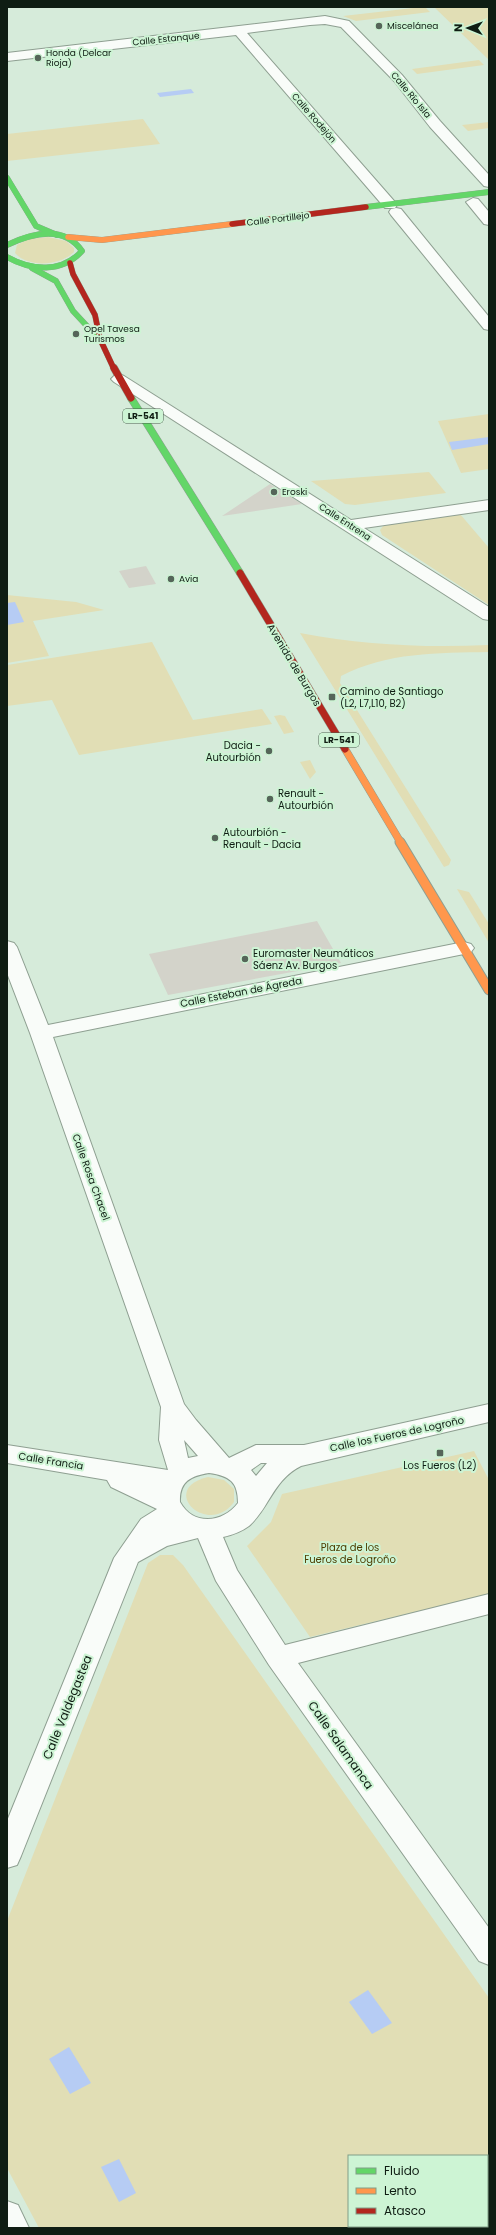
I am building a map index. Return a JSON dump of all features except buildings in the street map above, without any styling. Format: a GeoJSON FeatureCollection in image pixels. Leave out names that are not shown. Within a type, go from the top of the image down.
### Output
{"type":"FeatureCollection","features":[{"type":"Feature","properties":{"kind":"main road"},"geometry":{"type":"LineString","coordinates":[[7,178],[36,226],[42,230],[57,235]]}},
{"type":"Feature","properties":{"kind":"main road","name":"Calle Portillejo"},"geometry":{"type":"LineString","coordinates":[[74,260],[94,250],[393,209],[489,192]]}},
{"type":"Feature","properties":{"kind":"main road","name":"Calle Portillejo"},"geometry":{"type":"LineString","coordinates":[[57,235],[85,240],[102,240],[489,200]]}},
{"type":"Feature","properties":{"kind":"main road"},"geometry":{"type":"LineString","coordinates":[[8,244],[18,235],[18,231]]}},
{"type":"Feature","properties":{"kind":"main road"},"geometry":{"type":"LineString","coordinates":[[8,244],[30,235],[57,235]]}},
{"type":"Feature","properties":{"kind":"main road","name":"LR-541"},"geometry":{"type":"LineString","coordinates":[[10,261],[25,266],[49,267],[74,260],[82,251],[81,246],[68,237]]}},
{"type":"Feature","properties":{"kind":"main road","name":"Avenida de Burgos"},"geometry":{"type":"LineString","coordinates":[[74,260],[73,274],[95,315],[100,339],[119,379],[190,490],[489,990]]}},
{"type":"Feature","properties":{"kind":"main road","name":"Avenida de Burgos"},"geometry":{"type":"LineString","coordinates":[[25,266],[51,276],[57,281],[72,310],[100,339]]}},
{"type":"Feature","properties":{"kind":"street","name":"Calle Estanque"},"geometry":{"type":"LineString","coordinates":[[7,57],[325,20]]}},
{"type":"Feature","properties":{"kind":"street","name":"Calle Río Isla"},"geometry":{"type":"LineString","coordinates":[[325,20],[345,24],[398,78],[435,124],[489,183]]}},
{"type":"Feature","properties":{"kind":"street","name":"Calle Rodejón"},"geometry":{"type":"LineString","coordinates":[[239,31],[393,209],[489,326]]}},
{"type":"Feature","properties":{"kind":"street"},"geometry":{"type":"LineString","coordinates":[[473,202],[489,221]]}},
{"type":"Feature","properties":{"kind":"street","name":"Calle Entrena"},"geometry":{"type":"LineString","coordinates":[[119,379],[489,615]]}},
{"type":"Feature","properties":{"kind":"street"},"geometry":{"type":"LineString","coordinates":[[349,525],[489,505]]}},
{"type":"Feature","properties":{"kind":"street","name":"Calle Rosa Chacel"},"geometry":{"type":"LineString","coordinates":[[7,947],[41,1033],[173,1407],[187,1427],[227,1466]]}},
{"type":"Feature","properties":{"kind":"street","name":"Calle Esteban de Ágreda"},"geometry":{"type":"LineString","coordinates":[[41,1033],[464,948]]}},
{"type":"Feature","properties":{"kind":"street","name":"Calle Rosa Chacel"},"geometry":{"type":"LineString","coordinates":[[173,1407],[170,1422],[173,1492]]}},
{"type":"Feature","properties":{"kind":"street","name":"Calle los Fueros de Logroño"},"geometry":{"type":"LineString","coordinates":[[251,1506],[274,1472],[292,1458],[489,1413]]}},
{"type":"Feature","properties":{"kind":"street","name":"Calle Francia"},"geometry":{"type":"LineString","coordinates":[[7,1454],[95,1468],[173,1492]]}},
{"type":"Feature","properties":{"kind":"street","name":"Calle los Fueros de Logroño"},"geometry":{"type":"LineString","coordinates":[[227,1466],[256,1454],[305,1454]]}},
{"type":"Feature","properties":{"kind":"street"},"geometry":{"type":"LineString","coordinates":[[127,1558],[159,1538],[202,1528],[222,1528],[234,1523],[245,1515],[251,1506],[253,1495],[250,1485],[243,1476],[227,1466],[206,1464],[193,1466],[173,1492],[182,1522],[202,1528]]}},
{"type":"Feature","properties":{"kind":"street","name":"Calle Valdegastea"},"geometry":{"type":"LineString","coordinates":[[7,1856],[127,1558],[173,1492]]}},
{"type":"Feature","properties":{"kind":"street","name":"Calle Salamanca"},"geometry":{"type":"LineString","coordinates":[[202,1528],[225,1574],[279,1657],[489,1952]]}},
{"type":"Feature","properties":{"kind":"street"},"geometry":{"type":"LineString","coordinates":[[279,1657],[489,1604]]}},
{"type":"Feature","properties":{"kind":"street"},"geometry":{"type":"LineString","coordinates":[[7,2216],[13,2228]]}},
{"type":"Feature","properties":{"kind":"green space"},"geometry":{"type":"Polygon","coordinates":[[[425,7],[430,12],[356,21],[343,16],[425,7]]]}},
{"type":"Feature","properties":{"kind":"green space"},"geometry":{"type":"Polygon","coordinates":[[[434,7],[489,7],[489,60],[434,7]]]}},
{"type":"Feature","properties":{"kind":"green space"},"geometry":{"type":"Polygon","coordinates":[[[479,60],[484,65],[417,74],[412,69],[479,60]]]}},
{"type":"Feature","properties":{"kind":"green space"},"geometry":{"type":"Polygon","coordinates":[[[143,119],[160,144],[7,161],[7,134],[143,119]]]}},
{"type":"Feature","properties":{"kind":"green space"},"geometry":{"type":"Polygon","coordinates":[[[489,122],[489,128],[468,131],[462,125],[489,122]]]}},
{"type":"Feature","properties":{"kind":"green space"},"geometry":{"type":"Polygon","coordinates":[[[48,237],[66,241],[74,248],[74,252],[61,260],[44,263],[28,261],[15,253],[17,245],[29,239],[48,237]]]}},
{"type":"Feature","properties":{"kind":"green space"},"geometry":{"type":"Polygon","coordinates":[[[489,414],[489,469],[461,473],[438,421],[489,414]]]}},
{"type":"Feature","properties":{"kind":"green space"},"geometry":{"type":"Polygon","coordinates":[[[429,472],[446,493],[355,505],[345,504],[311,481],[429,472]]]}},
{"type":"Feature","properties":{"kind":"green space"},"geometry":{"type":"Polygon","coordinates":[[[460,514],[489,548],[489,605],[382,535],[380,530],[384,525],[460,514]]]}},
{"type":"Feature","properties":{"kind":"green space"},"geometry":{"type":"Polygon","coordinates":[[[7,595],[76,602],[104,610],[33,621],[49,656],[7,663],[7,595]]]}},
{"type":"Feature","properties":{"kind":"green space"},"geometry":{"type":"Polygon","coordinates":[[[300,633],[394,645],[489,645],[489,652],[413,655],[377,662],[341,676],[340,683],[451,860],[449,865],[444,867],[300,633]]]}},
{"type":"Feature","properties":{"kind":"green space"},"geometry":{"type":"Polygon","coordinates":[[[152,642],[193,720],[262,709],[272,724],[79,755],[52,700],[7,706],[7,665],[152,642]]]}},
{"type":"Feature","properties":{"kind":"green space"},"geometry":{"type":"Polygon","coordinates":[[[274,716],[285,716],[294,732],[284,734],[274,716]]]}},
{"type":"Feature","properties":{"kind":"green space"},"geometry":{"type":"Polygon","coordinates":[[[310,760],[316,772],[310,779],[300,762],[310,760]]]}},
{"type":"Feature","properties":{"kind":"green space"},"geometry":{"type":"Polygon","coordinates":[[[457,889],[469,892],[489,924],[489,943],[457,889]]]}},
{"type":"Feature","properties":{"kind":"green space","name":"Plaza de los Fueros de Logroño"},"geometry":{"type":"Polygon","coordinates":[[[474,1451],[489,1480],[489,1594],[310,1637],[247,1546],[271,1522],[282,1494],[474,1451]]]}},
{"type":"Feature","properties":{"kind":"green space"},"geometry":{"type":"Polygon","coordinates":[[[208,1477],[224,1480],[234,1489],[234,1502],[223,1512],[212,1515],[201,1513],[192,1508],[187,1500],[187,1491],[193,1483],[208,1477]]]}},
{"type":"Feature","properties":{"kind":"green space"},"geometry":{"type":"Polygon","coordinates":[[[160,1555],[173,1555],[183,1565],[489,1998],[489,2228],[39,2228],[7,2168],[7,1921],[148,1563],[160,1555]]]}},
{"type":"Feature","properties":{"kind":"water"},"geometry":{"type":"Polygon","coordinates":[[[191,89],[194,93],[160,97],[157,93],[191,89]]]}},
{"type":"Feature","properties":{"kind":"water"},"geometry":{"type":"Polygon","coordinates":[[[489,437],[489,444],[452,450],[449,442],[489,437]]]}},
{"type":"Feature","properties":{"kind":"water"},"geometry":{"type":"Polygon","coordinates":[[[15,602],[24,622],[7,625],[7,603],[15,602]]]}},
{"type":"Feature","properties":{"kind":"water"},"geometry":{"type":"Polygon","coordinates":[[[368,1990],[392,2023],[372,2034],[349,2002],[368,1990]]]}},
{"type":"Feature","properties":{"kind":"water"},"geometry":{"type":"Polygon","coordinates":[[[69,2047],[91,2083],[70,2094],[49,2059],[69,2047]]]}},
{"type":"Feature","properties":{"kind":"water"},"geometry":{"type":"Polygon","coordinates":[[[119,2159],[136,2193],[119,2202],[101,2167],[119,2159]]]}},
{"type":"Feature","properties":{"kind":"traffic: fast"},"geometry":{"type":"LineString","coordinates":[[7,178],[36,226],[57,235]]}},
{"type":"Feature","properties":{"kind":"traffic: fast"},"geometry":{"type":"LineString","coordinates":[[366,207],[489,192]]}},
{"type":"Feature","properties":{"kind":"traffic: fast"},"geometry":{"type":"LineString","coordinates":[[7,245],[25,237],[48,233],[68,237],[76,242],[82,251],[67,264],[46,268],[25,265],[15,262],[7,257]]}},
{"type":"Feature","properties":{"kind":"traffic: fast"},"geometry":{"type":"LineString","coordinates":[[32,268],[56,281],[73,311],[99,339]]}},
{"type":"Feature","properties":{"kind":"traffic: fast"},"geometry":{"type":"LineString","coordinates":[[131,398],[240,573]]}},
{"type":"Feature","properties":{"kind":"traffic: slow"},"geometry":{"type":"LineString","coordinates":[[68,237],[102,240],[232,224]]}},
{"type":"Feature","properties":{"kind":"traffic: slow"},"geometry":{"type":"LineString","coordinates":[[345,749],[489,990]]}},
{"type":"Feature","properties":{"kind":"traffic: jam"},"geometry":{"type":"LineString","coordinates":[[232,224],[366,207]]}},
{"type":"Feature","properties":{"kind":"traffic: jam"},"geometry":{"type":"LineString","coordinates":[[70,263],[73,274],[95,315],[100,339],[119,379],[131,398]]}},
{"type":"Feature","properties":{"kind":"traffic: jam"},"geometry":{"type":"LineString","coordinates":[[240,573],[345,749]]}},
{"type":"Feature","properties":{"kind":"place","name":"Miscelánea"},"geometry":{"type":"Point","coordinates":[379,26]}},
{"type":"Feature","properties":{"kind":"place","name":"Honda (Delcar Rioja)"},"geometry":{"type":"Point","coordinates":[38,58]}},
{"type":"Feature","properties":{"kind":"place","name":"Opel Tavesa Turismos"},"geometry":{"type":"Point","coordinates":[76,334]}},
{"type":"Feature","properties":{"kind":"place","name":"Eroski"},"geometry":{"type":"Point","coordinates":[274,492]}},
{"type":"Feature","properties":{"kind":"place","name":"Avia"},"geometry":{"type":"Point","coordinates":[171,579]}},
{"type":"Feature","properties":{"kind":"place","name":"Camino de Santiago (L2, L7,L10, B2)"},"geometry":{"type":"Point","coordinates":[332,697]}},
{"type":"Feature","properties":{"kind":"place","name":"Dacia - Autourbión"},"geometry":{"type":"Point","coordinates":[269,751]}},
{"type":"Feature","properties":{"kind":"place","name":"Renault - Autourbión"},"geometry":{"type":"Point","coordinates":[270,799]}},
{"type":"Feature","properties":{"kind":"place","name":"Autourbión - Renault - Dacia"},"geometry":{"type":"Point","coordinates":[215,838]}},
{"type":"Feature","properties":{"kind":"place","name":"Euromaster Neumáticos Sáenz Av. Burgos"},"geometry":{"type":"Point","coordinates":[245,959]}},
{"type":"Feature","properties":{"kind":"place","name":"Los Fueros (L2)"},"geometry":{"type":"Point","coordinates":[440,1453]}}]}
